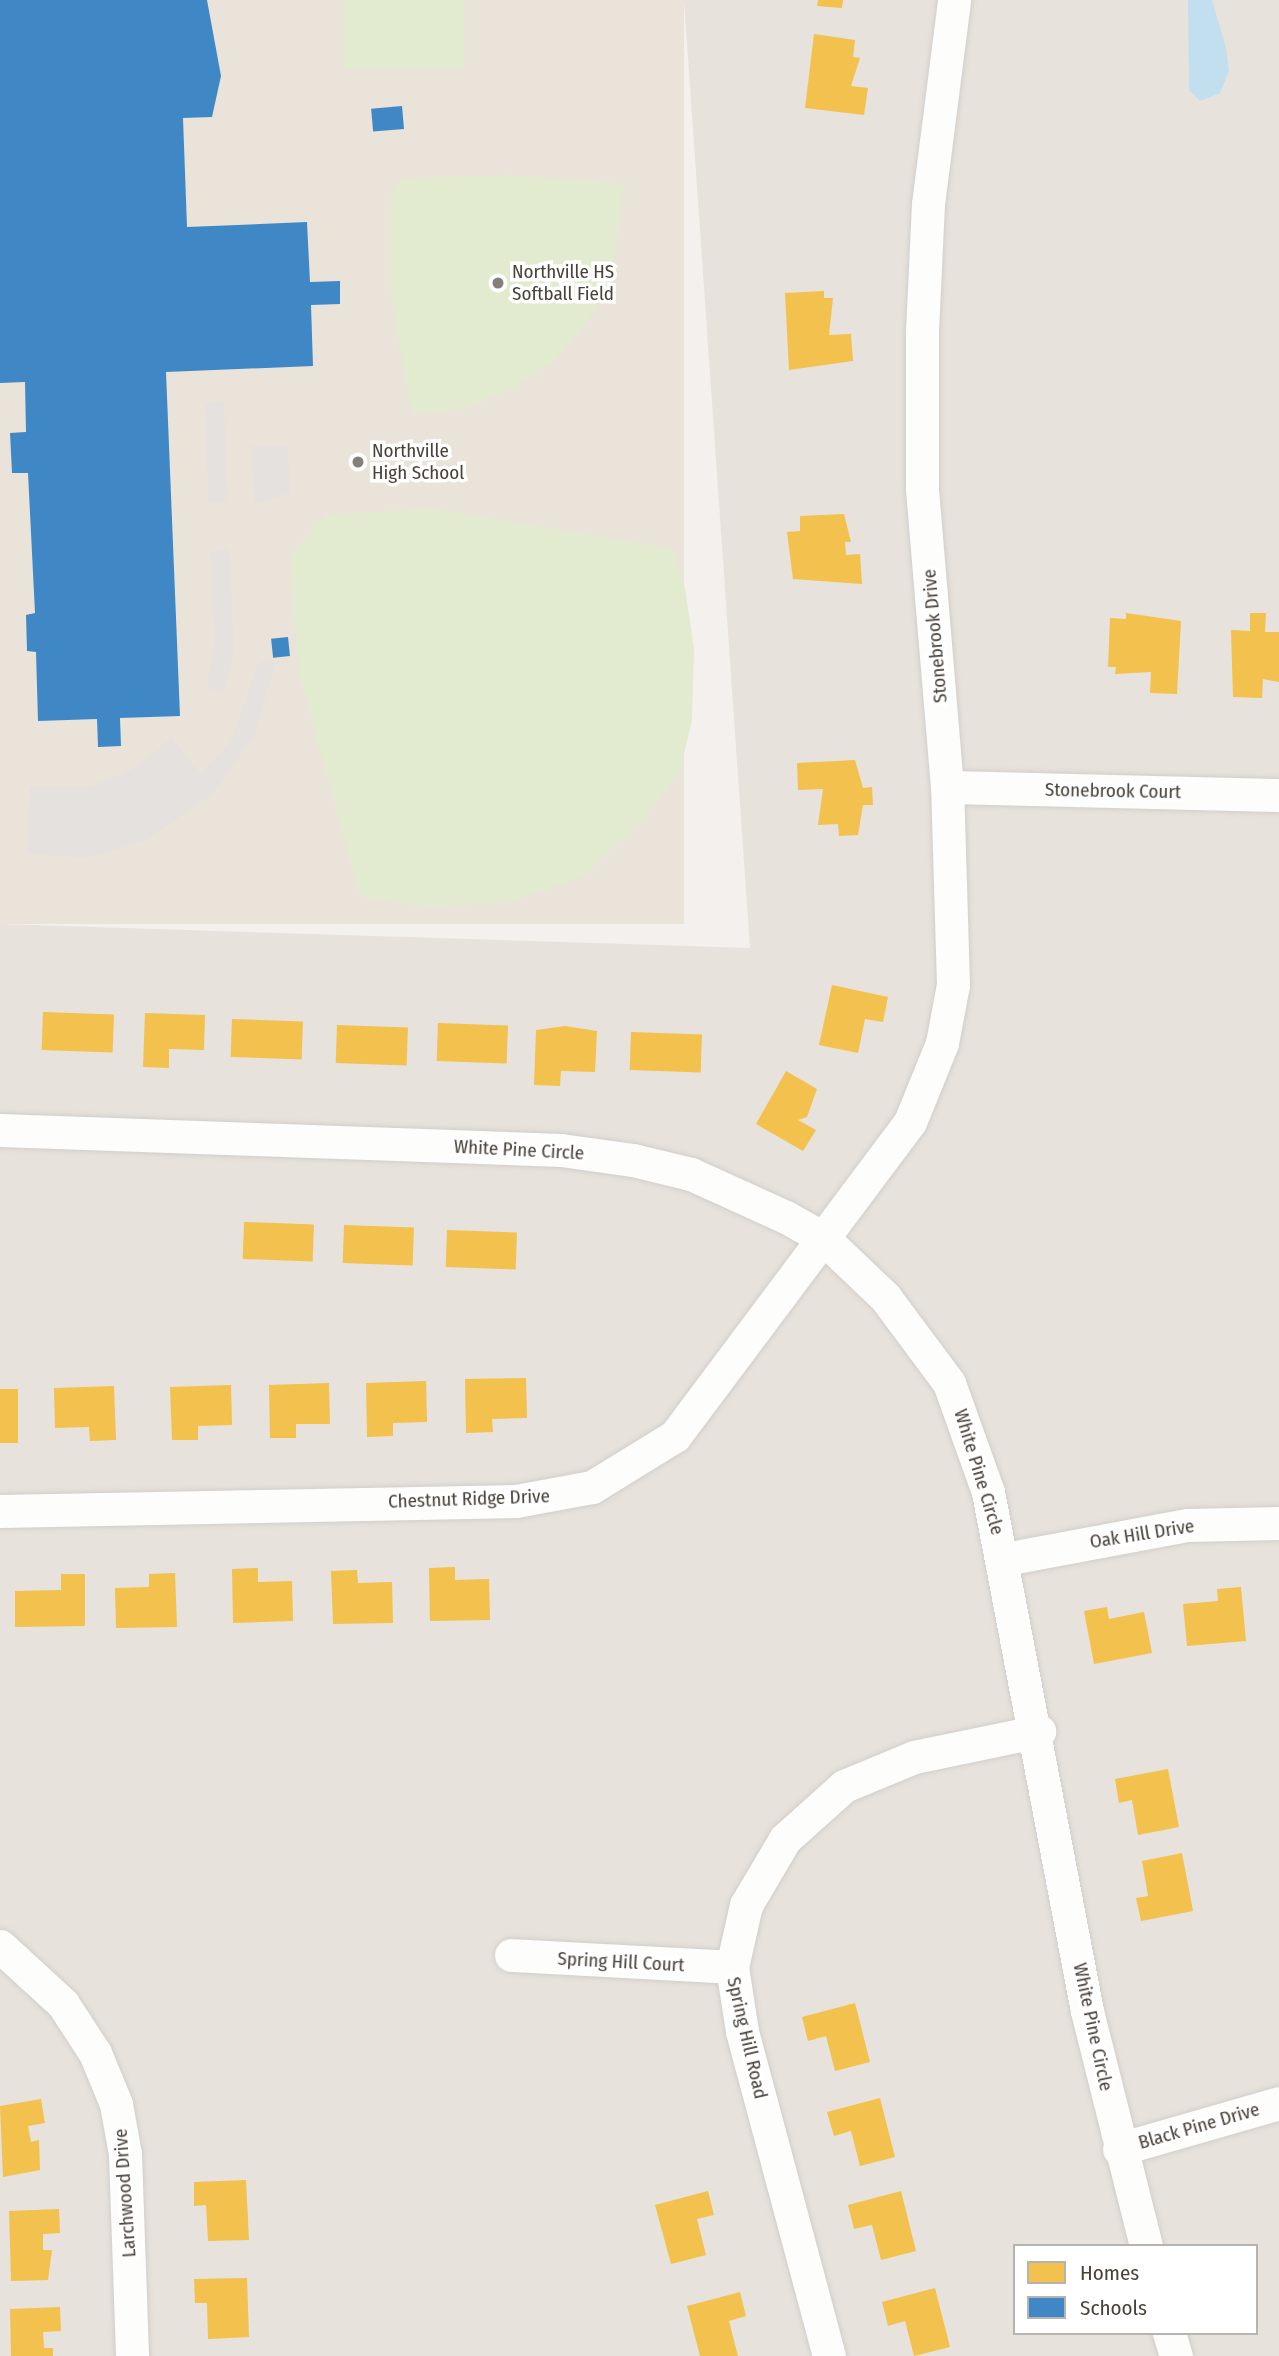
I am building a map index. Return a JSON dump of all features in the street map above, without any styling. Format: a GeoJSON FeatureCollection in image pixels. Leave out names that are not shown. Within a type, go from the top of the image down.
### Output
{"type":"FeatureCollection","features":[{"type":"Feature","properties":{"kind":"street","name":"Stonebrook Drive"},"geometry":{"type":"LineString","coordinates":[[823,1238],[910,1122],[942,1043],[953,985],[947,787],[922,488],[922,331],[928,204],[954,0]]}},
{"type":"Feature","properties":{"kind":"street","name":"Stonebrook Court"},"geometry":{"type":"LineString","coordinates":[[947,787],[1279,795]]}},
{"type":"Feature","properties":{"kind":"street","name":"White Pine Circle"},"geometry":{"type":"LineString","coordinates":[[0,1130],[576,1151],[691,1174],[823,1238],[885,1297],[949,1383],[967,1420],[1005,1559],[1039,1731],[1087,2011],[1119,2149],[1145,2244]]}},
{"type":"Feature","properties":{"kind":"street","name":"Chestnut Ridge Drive"},"geometry":{"type":"LineString","coordinates":[[0,1511],[516,1501],[592,1487],[675,1436],[823,1238]]}},
{"type":"Feature","properties":{"kind":"street","name":"Oak Hill Drive"},"geometry":{"type":"LineString","coordinates":[[1005,1559],[1187,1525],[1279,1523]]}},
{"type":"Feature","properties":{"kind":"street","name":"Spring Hill Road"},"geometry":{"type":"LineString","coordinates":[[829,2356],[742,2031],[732,1967],[746,1905],[764,1867],[809,1814],[844,1786],[903,1760],[1039,1731]]}},
{"type":"Feature","properties":{"kind":"street","name":"Larchwood Drive"},"geometry":{"type":"LineString","coordinates":[[0,1946],[63,2004],[95,2053],[116,2104],[125,2154],[132,2356]]}},
{"type":"Feature","properties":{"kind":"street","name":"Spring Hill Court"},"geometry":{"type":"LineString","coordinates":[[511,1955],[732,1967]]}},
{"type":"Feature","properties":{"kind":"street","name":"Black Pine Drive"},"geometry":{"type":"LineString","coordinates":[[1119,2149],[1279,2104]]}},
{"type":"Feature","properties":{"kind":"street"},"geometry":{"type":"LineString","coordinates":[[1170,2335],[1175,2356]]}},
{"type":"Feature","properties":{"kind":"shaded area","name":"Northville High School"},"geometry":{"type":"Polygon","coordinates":[[[0,0],[684,0],[684,924],[0,924],[0,0]]]}},
{"type":"Feature","properties":{"kind":"shaded area"},"geometry":{"type":"Polygon","coordinates":[[[684,0],[1279,0],[1279,2356],[0,2356],[0,924],[750,948],[684,0]]]}},
{"type":"Feature","properties":{"kind":"shaded area"},"geometry":{"type":"Polygon","coordinates":[[[224,402],[227,502],[209,503],[205,403],[224,402]]]}},
{"type":"Feature","properties":{"kind":"shaded area"},"geometry":{"type":"Polygon","coordinates":[[[252,446],[288,446],[290,493],[254,504],[252,446]]]}},
{"type":"Feature","properties":{"kind":"shaded area"},"geometry":{"type":"Polygon","coordinates":[[[229,549],[234,648],[224,693],[207,687],[214,645],[211,551],[229,549]]]}},
{"type":"Feature","properties":{"kind":"shaded area"},"geometry":{"type":"Polygon","coordinates":[[[276,660],[255,734],[214,793],[146,840],[87,858],[27,853],[30,787],[90,787],[136,768],[171,737],[201,774],[231,742],[259,661],[276,660]]]}},
{"type":"Feature","properties":{"kind":"green space"},"geometry":{"type":"Polygon","coordinates":[[[344,0],[464,0],[464,68],[344,68],[344,0]]]}},
{"type":"Feature","properties":{"kind":"green space","name":"Northville HS Softball Field"},"geometry":{"type":"Polygon","coordinates":[[[510,175],[624,184],[613,267],[588,321],[553,362],[511,390],[462,409],[412,414],[391,300],[391,194],[404,178],[510,175]]]}},
{"type":"Feature","properties":{"kind":"green space"},"geometry":{"type":"Polygon","coordinates":[[[434,509],[673,549],[685,588],[694,649],[692,720],[680,772],[643,819],[583,877],[506,903],[426,907],[360,897],[298,669],[290,555],[327,514],[434,509]]]}},
{"type":"Feature","properties":{"kind":"water"},"geometry":{"type":"Polygon","coordinates":[[[1188,0],[1212,0],[1226,48],[1229,71],[1220,93],[1200,101],[1189,90],[1188,0]]]}},
{"type":"Feature","properties":{"kind":"building: Homes"},"geometry":{"type":"Polygon","coordinates":[[[818,0],[843,0],[842,8],[817,6],[818,0]]]}},
{"type":"Feature","properties":{"kind":"building: Homes"},"geometry":{"type":"Polygon","coordinates":[[[814,34],[855,40],[853,57],[860,58],[851,86],[868,88],[864,115],[805,108],[814,34]]]}},
{"type":"Feature","properties":{"kind":"building: Homes"},"geometry":{"type":"Polygon","coordinates":[[[824,291],[824,298],[833,298],[829,335],[851,334],[853,361],[789,370],[785,293],[824,291]]]}},
{"type":"Feature","properties":{"kind":"building: Homes"},"geometry":{"type":"Polygon","coordinates":[[[844,514],[851,542],[845,542],[846,555],[860,554],[862,584],[793,579],[787,532],[800,531],[800,516],[844,514]]]}},
{"type":"Feature","properties":{"kind":"building: Homes"},"geometry":{"type":"Polygon","coordinates":[[[1126,613],[1181,621],[1177,694],[1150,693],[1151,672],[1115,674],[1116,667],[1108,667],[1110,618],[1126,619],[1126,613]]]}},
{"type":"Feature","properties":{"kind":"building: Homes"},"geometry":{"type":"Polygon","coordinates":[[[1250,613],[1266,613],[1265,632],[1279,632],[1279,682],[1263,679],[1262,698],[1233,697],[1231,630],[1250,631],[1250,613]]]}},
{"type":"Feature","properties":{"kind":"building: Homes"},"geometry":{"type":"Polygon","coordinates":[[[855,760],[863,788],[872,787],[873,805],[863,805],[858,835],[839,836],[838,824],[818,825],[823,789],[798,790],[797,763],[855,760]]]}},
{"type":"Feature","properties":{"kind":"building: Homes"},"geometry":{"type":"Polygon","coordinates":[[[832,985],[888,997],[883,1022],[865,1019],[858,1053],[819,1045],[832,985]]]}},
{"type":"Feature","properties":{"kind":"building: Homes"},"geometry":{"type":"Polygon","coordinates":[[[43,1012],[114,1014],[113,1052],[42,1050],[43,1012]]]}},
{"type":"Feature","properties":{"kind":"building: Homes"},"geometry":{"type":"Polygon","coordinates":[[[145,1013],[205,1015],[204,1050],[169,1049],[169,1068],[143,1067],[145,1013]]]}},
{"type":"Feature","properties":{"kind":"building: Homes"},"geometry":{"type":"Polygon","coordinates":[[[232,1019],[303,1021],[302,1059],[231,1057],[232,1019]]]}},
{"type":"Feature","properties":{"kind":"building: Homes"},"geometry":{"type":"Polygon","coordinates":[[[438,1023],[508,1025],[507,1063],[437,1061],[438,1023]]]}},
{"type":"Feature","properties":{"kind":"building: Homes"},"geometry":{"type":"Polygon","coordinates":[[[337,1025],[408,1027],[407,1065],[336,1063],[337,1025]]]}},
{"type":"Feature","properties":{"kind":"building: Homes"},"geometry":{"type":"Polygon","coordinates":[[[565,1026],[597,1031],[595,1072],[561,1071],[560,1086],[534,1085],[536,1030],[565,1026]]]}},
{"type":"Feature","properties":{"kind":"building: Homes"},"geometry":{"type":"Polygon","coordinates":[[[631,1032],[702,1034],[701,1072],[630,1070],[631,1032]]]}},
{"type":"Feature","properties":{"kind":"building: Homes"},"geometry":{"type":"Polygon","coordinates":[[[786,1071],[817,1089],[807,1117],[798,1120],[816,1130],[803,1151],[756,1124],[786,1071]]]}},
{"type":"Feature","properties":{"kind":"building: Homes"},"geometry":{"type":"Polygon","coordinates":[[[244,1222],[314,1224],[313,1261],[243,1259],[244,1222]]]}},
{"type":"Feature","properties":{"kind":"building: Homes"},"geometry":{"type":"Polygon","coordinates":[[[344,1225],[414,1227],[413,1265],[343,1263],[344,1225]]]}},
{"type":"Feature","properties":{"kind":"building: Homes"},"geometry":{"type":"Polygon","coordinates":[[[447,1230],[517,1232],[516,1269],[446,1267],[447,1230]]]}},
{"type":"Feature","properties":{"kind":"building: Homes"},"geometry":{"type":"Polygon","coordinates":[[[526,1378],[527,1418],[492,1419],[493,1432],[466,1433],[465,1379],[526,1378]]]}},
{"type":"Feature","properties":{"kind":"building: Homes"},"geometry":{"type":"Polygon","coordinates":[[[426,1381],[427,1422],[393,1423],[393,1436],[367,1437],[366,1383],[426,1381]]]}},
{"type":"Feature","properties":{"kind":"building: Homes"},"geometry":{"type":"Polygon","coordinates":[[[329,1383],[330,1424],[296,1424],[296,1438],[270,1438],[269,1385],[329,1383]]]}},
{"type":"Feature","properties":{"kind":"building: Homes"},"geometry":{"type":"Polygon","coordinates":[[[231,1385],[232,1425],[198,1426],[198,1440],[172,1440],[170,1387],[231,1385]]]}},
{"type":"Feature","properties":{"kind":"building: Homes"},"geometry":{"type":"Polygon","coordinates":[[[114,1386],[116,1440],[90,1441],[89,1427],[55,1428],[54,1388],[114,1386]]]}},
{"type":"Feature","properties":{"kind":"building: Homes"},"geometry":{"type":"Polygon","coordinates":[[[0,1389],[18,1389],[18,1443],[0,1443],[0,1389]]]}},
{"type":"Feature","properties":{"kind":"building: Homes"},"geometry":{"type":"Polygon","coordinates":[[[455,1567],[455,1580],[489,1579],[490,1620],[430,1621],[429,1568],[455,1567]]]}},
{"type":"Feature","properties":{"kind":"building: Homes"},"geometry":{"type":"Polygon","coordinates":[[[258,1568],[258,1582],[292,1581],[293,1621],[233,1623],[232,1569],[258,1568]]]}},
{"type":"Feature","properties":{"kind":"building: Homes"},"geometry":{"type":"Polygon","coordinates":[[[357,1570],[358,1583],[392,1582],[393,1623],[333,1624],[331,1571],[357,1570]]]}},
{"type":"Feature","properties":{"kind":"building: Homes"},"geometry":{"type":"Polygon","coordinates":[[[175,1573],[177,1627],[116,1628],[115,1588],[149,1587],[149,1574],[175,1573]]]}},
{"type":"Feature","properties":{"kind":"building: Homes"},"geometry":{"type":"Polygon","coordinates":[[[61,1574],[85,1574],[85,1626],[15,1627],[15,1591],[61,1590],[61,1574]]]}},
{"type":"Feature","properties":{"kind":"building: Homes"},"geometry":{"type":"Polygon","coordinates":[[[1241,1587],[1246,1641],[1187,1646],[1183,1604],[1218,1601],[1217,1589],[1241,1587]]]}},
{"type":"Feature","properties":{"kind":"building: Homes"},"geometry":{"type":"Polygon","coordinates":[[[1107,1607],[1109,1619],[1144,1612],[1152,1653],[1094,1664],[1084,1611],[1107,1607]]]}},
{"type":"Feature","properties":{"kind":"building: Homes"},"geometry":{"type":"Polygon","coordinates":[[[1168,1769],[1179,1827],[1138,1835],[1132,1800],[1119,1803],[1115,1779],[1168,1769]]]}},
{"type":"Feature","properties":{"kind":"building: Homes"},"geometry":{"type":"Polygon","coordinates":[[[1182,1853],[1193,1911],[1141,1921],[1136,1898],[1148,1896],[1142,1861],[1182,1853]]]}},
{"type":"Feature","properties":{"kind":"building: Homes"},"geometry":{"type":"Polygon","coordinates":[[[855,2003],[870,2062],[835,2071],[826,2036],[808,2041],[802,2017],[855,2003]]]}},
{"type":"Feature","properties":{"kind":"building: Homes"},"geometry":{"type":"Polygon","coordinates":[[[880,2098],[895,2157],[860,2166],[851,2131],[834,2136],[827,2112],[880,2098]]]}},
{"type":"Feature","properties":{"kind":"building: Homes"},"geometry":{"type":"Polygon","coordinates":[[[41,2099],[45,2123],[28,2126],[31,2142],[39,2140],[40,2170],[3,2177],[0,2106],[41,2099]]]}},
{"type":"Feature","properties":{"kind":"building: Homes"},"geometry":{"type":"Polygon","coordinates":[[[246,2180],[249,2240],[208,2241],[206,2205],[194,2206],[194,2182],[246,2180]]]}},
{"type":"Feature","properties":{"kind":"building: Homes"},"geometry":{"type":"Polygon","coordinates":[[[708,2191],[714,2215],[697,2219],[706,2255],[671,2264],[655,2205],[708,2191]]]}},
{"type":"Feature","properties":{"kind":"building: Homes"},"geometry":{"type":"Polygon","coordinates":[[[901,2191],[916,2251],[881,2260],[872,2225],[854,2229],[848,2205],[901,2191]]]}},
{"type":"Feature","properties":{"kind":"building: Homes"},"geometry":{"type":"Polygon","coordinates":[[[59,2209],[60,2233],[43,2234],[43,2250],[52,2250],[48,2280],[11,2281],[9,2211],[59,2209]]]}},
{"type":"Feature","properties":{"kind":"building: Homes"},"geometry":{"type":"Polygon","coordinates":[[[247,2278],[249,2337],[208,2339],[207,2303],[195,2303],[194,2279],[247,2278]]]}},
{"type":"Feature","properties":{"kind":"building: Homes"},"geometry":{"type":"Polygon","coordinates":[[[935,2288],[950,2347],[914,2356],[905,2321],[888,2326],[882,2302],[935,2288]]]}},
{"type":"Feature","properties":{"kind":"building: Homes"},"geometry":{"type":"Polygon","coordinates":[[[740,2292],[746,2316],[729,2321],[738,2356],[700,2356],[687,2306],[740,2292]]]}},
{"type":"Feature","properties":{"kind":"building: Homes"},"geometry":{"type":"Polygon","coordinates":[[[60,2307],[61,2331],[43,2332],[44,2348],[53,2348],[53,2356],[11,2356],[10,2309],[60,2307]]]}},
{"type":"Feature","properties":{"kind":"building: Schools"},"geometry":{"type":"Polygon","coordinates":[[[0,0],[207,0],[221,76],[212,117],[183,118],[187,227],[307,222],[310,282],[340,281],[340,304],[311,305],[313,366],[166,372],[180,716],[120,718],[121,746],[98,747],[97,719],[38,721],[36,652],[27,651],[26,615],[35,613],[28,473],[12,473],[10,433],[26,432],[25,382],[0,383],[0,0]]]}},
{"type":"Feature","properties":{"kind":"building: Schools"},"geometry":{"type":"Polygon","coordinates":[[[402,106],[404,129],[373,132],[371,109],[402,106]]]}},
{"type":"Feature","properties":{"kind":"building: Schools"},"geometry":{"type":"Polygon","coordinates":[[[288,637],[290,656],[273,658],[271,639],[288,637]]]}},
{"type":"Feature","properties":{"kind":"place","name":"Northville HS Softball Field"},"geometry":{"type":"Point","coordinates":[498,283]}},
{"type":"Feature","properties":{"kind":"place","name":"Northville High School"},"geometry":{"type":"Point","coordinates":[358,462]}}]}
